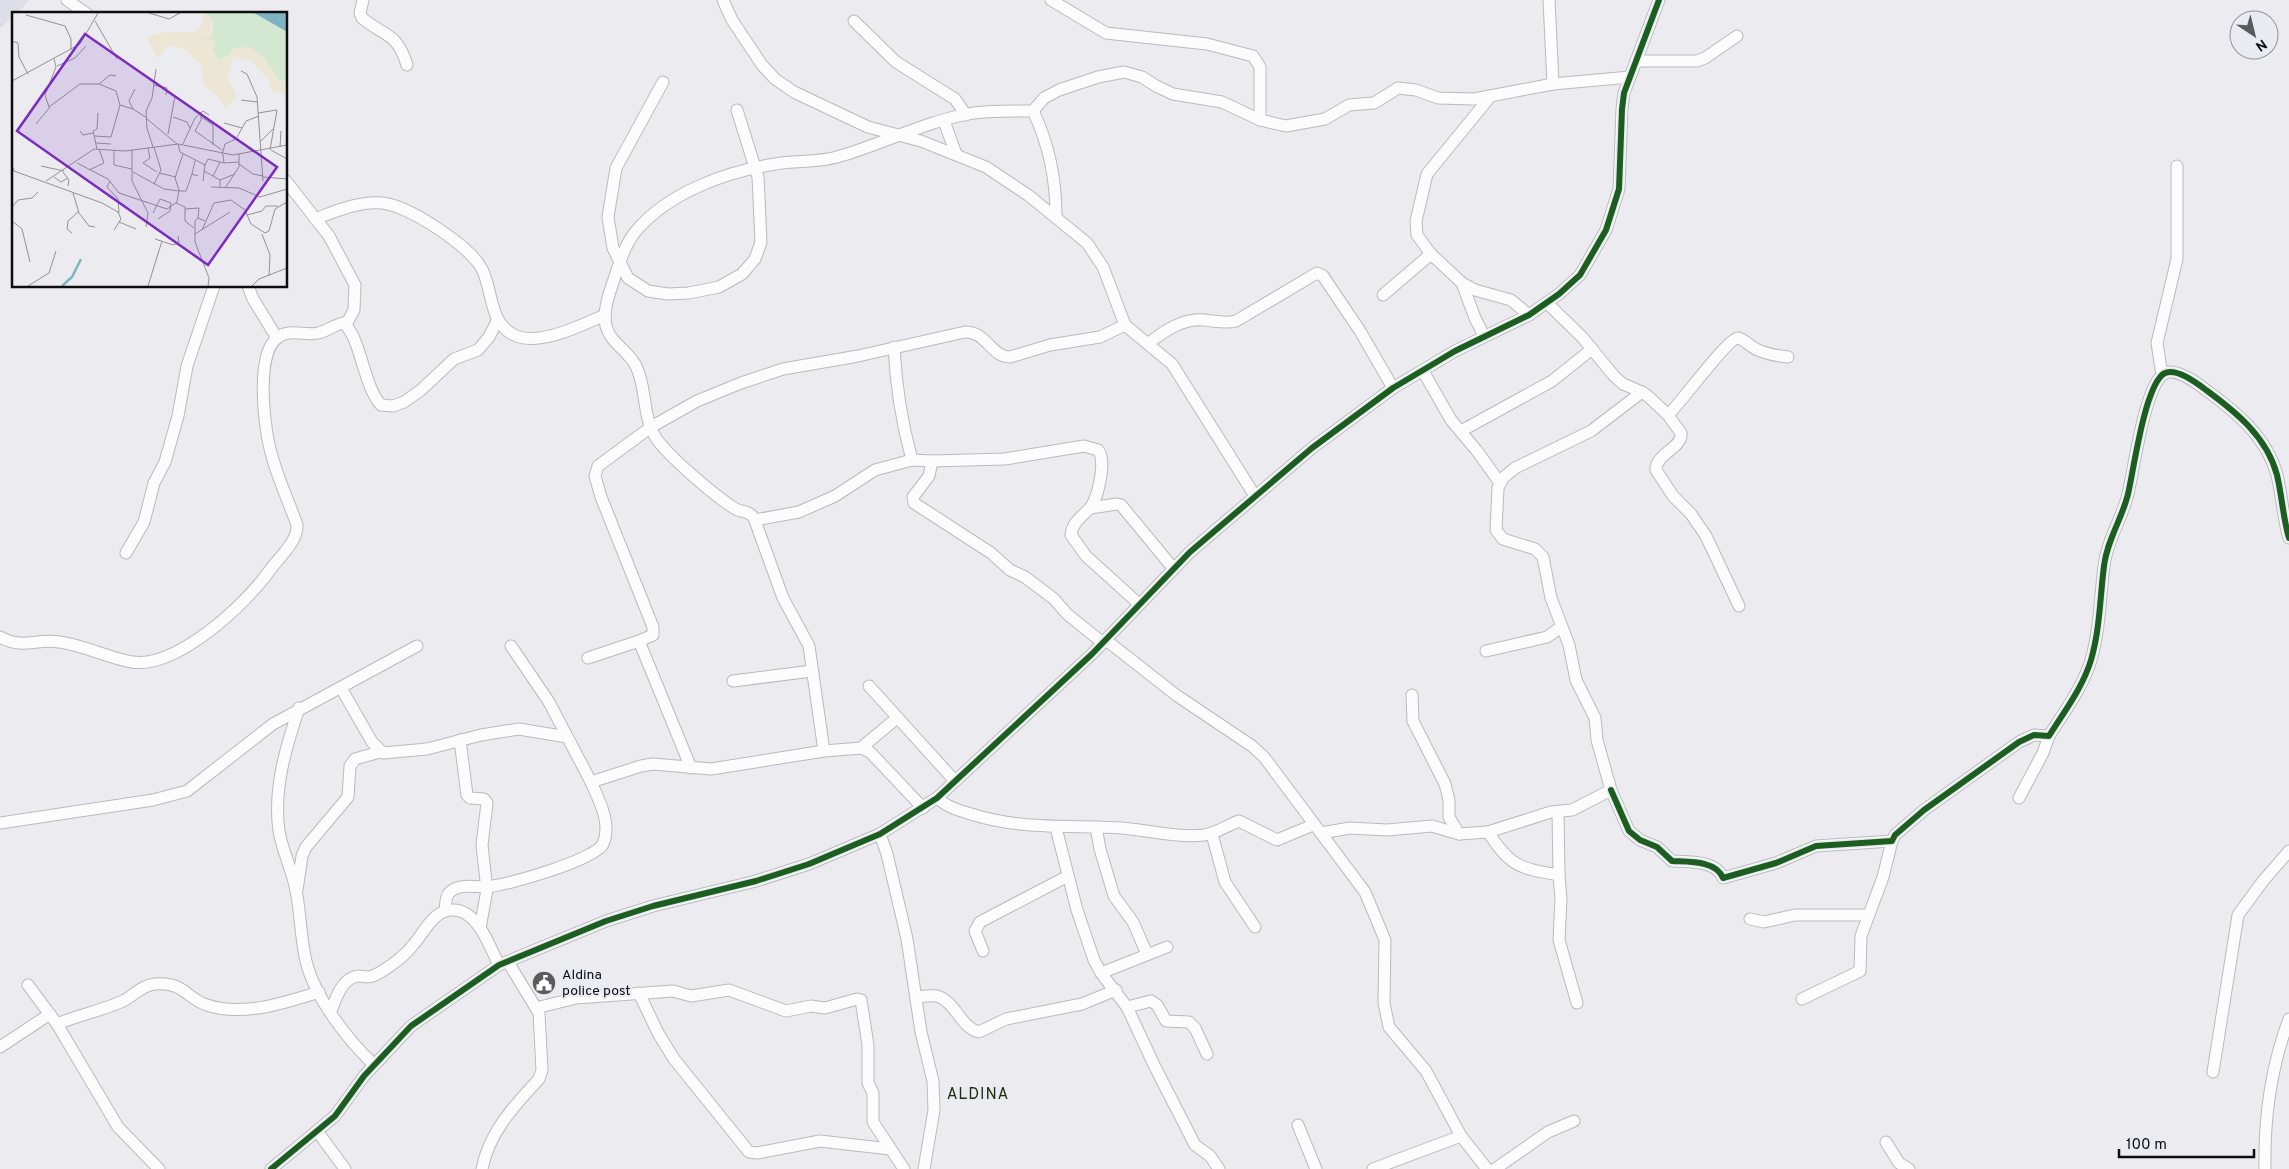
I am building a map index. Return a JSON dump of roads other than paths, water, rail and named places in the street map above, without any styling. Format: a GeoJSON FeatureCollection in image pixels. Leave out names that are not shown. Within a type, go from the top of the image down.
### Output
{"type":"FeatureCollection","features":[{"type":"Feature","properties":{"kind":"street"},"geometry":{"type":"LineString","coordinates":[[67,0],[84,12]]}},
{"type":"Feature","properties":{"kind":"street"},"geometry":{"type":"LineString","coordinates":[[363,0],[360,13],[362,18],[395,40],[403,51],[407,65]]}},
{"type":"Feature","properties":{"kind":"street"},"geometry":{"type":"LineString","coordinates":[[724,0],[732,20],[762,66],[775,79],[794,92],[868,128],[901,135],[956,154],[986,167],[1056,216],[1087,243],[1103,268],[1124,325],[1172,364],[1255,496]]}},
{"type":"Feature","properties":{"kind":"street"},"geometry":{"type":"LineString","coordinates":[[1051,0],[1106,33],[1127,37],[1192,42],[1253,56],[1260,67],[1260,120]]}},
{"type":"Feature","properties":{"kind":"street"},"geometry":{"type":"LineString","coordinates":[[1549,0],[1553,84]]}},
{"type":"Feature","properties":{"kind":"street"},"geometry":{"type":"LineString","coordinates":[[271,1169],[340,1111],[374,1066],[417,1021],[503,963],[606,921],[784,873],[880,834],[923,808],[937,798],[954,780],[1105,641],[1173,568],[1312,448],[1394,388],[1455,350],[1529,315],[1547,303],[1580,275],[1606,230],[1621,182],[1622,109],[1630,77],[1659,0]]}},
{"type":"Feature","properties":{"kind":"street"},"geometry":{"type":"LineString","coordinates":[[854,20],[896,62],[955,99],[966,114]]}},
{"type":"Feature","properties":{"kind":"street"},"geometry":{"type":"LineString","coordinates":[[1636,61],[1697,62],[1737,36]]}},
{"type":"Feature","properties":{"kind":"street"},"geometry":{"type":"LineString","coordinates":[[824,751],[809,646],[783,598],[755,520],[748,512],[732,507],[673,457],[656,438],[651,427],[636,365],[612,340],[605,324],[605,315],[626,248],[636,232],[667,204],[687,192],[717,179],[754,167],[836,158],[966,114],[1033,111],[1044,98],[1059,90],[1098,76],[1124,72],[1142,77],[1173,94],[1222,102],[1260,120],[1286,126],[1320,120],[1349,105],[1374,103],[1398,88],[1416,90],[1438,98],[1490,97],[1513,90],[1553,84],[1630,77]]}},
{"type":"Feature","properties":{"kind":"street"},"geometry":{"type":"LineString","coordinates":[[664,82],[616,168],[611,187],[608,217],[613,248],[628,278],[648,291],[661,293],[703,292],[734,280],[755,259],[760,242],[758,177],[737,110]]}},
{"type":"Feature","properties":{"kind":"street"},"geometry":{"type":"LineString","coordinates":[[1490,97],[1434,164],[1425,178],[1416,226],[1419,239],[1431,254],[1462,283],[1475,290],[1511,300],[1529,315]]}},
{"type":"Feature","properties":{"kind":"street"},"geometry":{"type":"LineString","coordinates":[[1033,111],[1046,142],[1052,170],[1056,216]]}},
{"type":"Feature","properties":{"kind":"street"},"geometry":{"type":"LineString","coordinates":[[944,121],[956,154]]}},
{"type":"Feature","properties":{"kind":"street"},"geometry":{"type":"LineString","coordinates":[[2019,798],[2043,753],[2049,736],[2082,683],[2091,659],[2102,600],[2102,579],[2107,553],[2112,534],[2127,497],[2146,412],[2153,390],[2162,375],[2157,343],[2177,259],[2177,166]]}},
{"type":"Feature","properties":{"kind":"street"},"geometry":{"type":"LineString","coordinates":[[288,184],[329,236],[355,285],[354,310],[346,325],[374,396],[381,405],[392,406],[413,396],[454,359],[482,347],[497,321]]}},
{"type":"Feature","properties":{"kind":"street"},"geometry":{"type":"LineString","coordinates":[[315,219],[338,210],[381,203],[410,214],[432,226],[468,250],[481,267],[489,287],[497,321],[505,330],[515,336],[539,338],[579,327],[605,315]]}},
{"type":"Feature","properties":{"kind":"street"},"geometry":{"type":"LineString","coordinates":[[1383,295],[1431,254]]}},
{"type":"Feature","properties":{"kind":"street"},"geometry":{"type":"LineString","coordinates":[[1149,344],[1165,331],[1190,321],[1202,320],[1226,323],[1236,321],[1317,273],[1323,276],[1355,323],[1394,388]]}},
{"type":"Feature","properties":{"kind":"street"},"geometry":{"type":"LineString","coordinates":[[1462,283],[1474,318],[1484,336]]}},
{"type":"Feature","properties":{"kind":"street"},"geometry":{"type":"LineString","coordinates":[[126,553],[144,522],[154,484],[165,462],[177,423],[187,366],[213,288]]}},
{"type":"Feature","properties":{"kind":"street"},"geometry":{"type":"LineString","coordinates":[[249,288],[253,300],[277,338]]}},
{"type":"Feature","properties":{"kind":"street"},"geometry":{"type":"LineString","coordinates":[[1547,303],[1592,349],[1618,381],[1642,392],[1668,416],[1681,432],[1682,437],[1657,463],[1656,470],[1673,496],[1691,514],[1706,536],[1739,606]]}},
{"type":"Feature","properties":{"kind":"street"},"geometry":{"type":"LineString","coordinates":[[0,637],[15,644],[60,642],[131,662],[148,661],[182,649],[202,636],[245,599],[261,583],[293,540],[297,530],[271,455],[262,386],[265,359],[271,345],[277,338],[289,333],[318,333],[340,324],[346,325]]}},
{"type":"Feature","properties":{"kind":"street"},"geometry":{"type":"LineString","coordinates":[[588,658],[653,635],[653,627],[601,497],[595,473],[598,466],[651,427],[697,401],[783,369],[858,356],[946,334],[970,332],[980,334],[1004,356],[1010,357],[1050,345],[1100,337],[1124,325]]}},
{"type":"Feature","properties":{"kind":"street"},"geometry":{"type":"LineString","coordinates":[[1668,416],[1686,397],[1722,349],[1734,339],[1741,339],[1758,350],[1788,357]]}},
{"type":"Feature","properties":{"kind":"street"},"geometry":{"type":"LineString","coordinates":[[894,346],[896,393],[901,422],[912,460]]}},
{"type":"Feature","properties":{"kind":"street"},"geometry":{"type":"LineString","coordinates":[[1461,431],[1552,381],[1592,349]]}},
{"type":"Feature","properties":{"kind":"street"},"geometry":{"type":"LineString","coordinates":[[1423,371],[1451,420],[1500,483]]}},
{"type":"Feature","properties":{"kind":"street"},"geometry":{"type":"LineString","coordinates":[[2162,375],[2172,372],[2194,381],[2238,414],[2252,429],[2267,449],[2276,473],[2289,538]]}},
{"type":"Feature","properties":{"kind":"street"},"geometry":{"type":"LineString","coordinates":[[1642,392],[1591,431],[1508,472],[1500,483],[1495,516],[1498,534],[1507,541],[1528,546],[1541,553],[1551,598],[1569,645],[1577,684],[1588,701],[1595,718],[1597,740],[1611,790],[1626,826],[1640,840],[1657,847],[1672,861],[1688,860],[1711,866],[1723,878],[1776,863],[1816,846],[1892,842]]}},
{"type":"Feature","properties":{"kind":"street"},"geometry":{"type":"LineString","coordinates":[[755,520],[799,512],[835,496],[875,470],[912,460],[1006,459],[1072,447],[1092,447],[1101,453],[1103,463],[1098,490],[1090,508]]}},
{"type":"Feature","properties":{"kind":"street"},"geometry":{"type":"LineString","coordinates":[[932,461],[929,476],[913,497],[914,503],[991,553],[1010,570],[1025,577],[1054,599],[1067,614],[1176,695],[1252,746],[1276,772],[1365,892],[1381,928],[1385,950],[1384,1003],[1389,1027],[1426,1071],[1461,1136],[1487,1169]]}},
{"type":"Feature","properties":{"kind":"street"},"geometry":{"type":"LineString","coordinates":[[1139,604],[1086,556],[1072,538],[1073,527],[1082,514],[1090,508],[1121,505],[1173,568]]}},
{"type":"Feature","properties":{"kind":"street"},"geometry":{"type":"LineString","coordinates":[[1486,651],[1547,637],[1561,626]]}},
{"type":"Feature","properties":{"kind":"street"},"geometry":{"type":"LineString","coordinates":[[639,641],[691,768]]}},
{"type":"Feature","properties":{"kind":"street"},"geometry":{"type":"LineString","coordinates":[[0,823],[153,800],[187,790],[273,724],[299,708],[341,688],[417,646]]}},
{"type":"Feature","properties":{"kind":"street"},"geometry":{"type":"LineString","coordinates":[[445,911],[447,895],[453,890],[471,886],[487,887],[533,876],[593,855],[600,848],[604,840],[605,820],[591,782],[549,702],[511,646]]}},
{"type":"Feature","properties":{"kind":"street"},"geometry":{"type":"LineString","coordinates":[[733,681],[812,671]]}},
{"type":"Feature","properties":{"kind":"street"},"geometry":{"type":"LineString","coordinates":[[869,686],[954,780]]}},
{"type":"Feature","properties":{"kind":"street"},"geometry":{"type":"LineString","coordinates":[[341,688],[380,752]]}},
{"type":"Feature","properties":{"kind":"street"},"geometry":{"type":"LineString","coordinates":[[1412,695],[1413,721],[1445,784],[1449,800],[1448,817],[1459,834]]}},
{"type":"Feature","properties":{"kind":"street"},"geometry":{"type":"LineString","coordinates":[[299,708],[288,742],[278,801],[279,831],[296,893],[306,962],[319,992],[331,1011],[354,1044],[374,1066]]}},
{"type":"Feature","properties":{"kind":"street"},"geometry":{"type":"LineString","coordinates":[[862,748],[897,718]]}},
{"type":"Feature","properties":{"kind":"street"},"geometry":{"type":"LineString","coordinates":[[296,893],[301,878],[302,856],[306,847],[348,797],[350,766],[355,759],[380,752],[389,753],[427,749],[481,735],[526,729],[567,737]]}},
{"type":"Feature","properties":{"kind":"street"},"geometry":{"type":"LineString","coordinates":[[1802,999],[1860,971],[1861,936],[1883,877],[1895,835],[1924,810],[2019,742],[2034,735],[2049,736]]}},
{"type":"Feature","properties":{"kind":"street"},"geometry":{"type":"LineString","coordinates":[[460,740],[467,795],[470,798],[484,799],[487,803],[482,845],[487,887],[480,928]]}},
{"type":"Feature","properties":{"kind":"street"},"geometry":{"type":"LineString","coordinates":[[591,782],[640,766],[667,764],[691,768],[730,768],[824,751],[862,748],[870,752],[923,808]]}},
{"type":"Feature","properties":{"kind":"street"},"geometry":{"type":"LineString","coordinates":[[937,798],[951,808],[1000,823],[1056,828],[1096,827],[1195,835],[1212,834],[1238,821],[1243,821],[1277,840],[1317,829],[1388,830],[1436,827],[1459,834],[1488,832],[1558,812],[1572,810],[1611,790]]}},
{"type":"Feature","properties":{"kind":"street"},"geometry":{"type":"LineString","coordinates":[[1558,812],[1559,875],[1562,899],[1559,940],[1577,1003]]}},
{"type":"Feature","properties":{"kind":"street"},"geometry":{"type":"LineString","coordinates":[[1436,827],[1448,817]]}},
{"type":"Feature","properties":{"kind":"street"},"geometry":{"type":"LineString","coordinates":[[1096,827],[1100,849],[1114,896],[1133,922],[1147,954]]}},
{"type":"Feature","properties":{"kind":"street"},"geometry":{"type":"LineString","coordinates":[[1056,828],[1082,928],[1101,973],[1116,990],[1127,1007],[1195,1145],[1210,1156],[1219,1169]]}},
{"type":"Feature","properties":{"kind":"street"},"geometry":{"type":"LineString","coordinates":[[1488,832],[1514,865],[1524,869],[1559,875]]}},
{"type":"Feature","properties":{"kind":"street"},"geometry":{"type":"LineString","coordinates":[[880,834],[887,854],[917,997],[921,1032],[933,1081],[934,1101],[924,1169]]}},
{"type":"Feature","properties":{"kind":"street"},"geometry":{"type":"LineString","coordinates":[[1212,834],[1225,882],[1255,927]]}},
{"type":"Feature","properties":{"kind":"street"},"geometry":{"type":"LineString","coordinates":[[2213,1072],[2238,916],[2263,881],[2289,852]]}},
{"type":"Feature","properties":{"kind":"street"},"geometry":{"type":"LineString","coordinates":[[983,951],[976,931],[980,922],[1068,876]]}},
{"type":"Feature","properties":{"kind":"street"},"geometry":{"type":"LineString","coordinates":[[331,1011],[340,990],[348,981],[355,977],[369,977],[378,973],[409,950],[429,924],[445,911],[461,911],[468,915],[480,928],[536,1008],[541,1026],[541,1074],[496,1131],[487,1150],[482,1169]]}},
{"type":"Feature","properties":{"kind":"street"},"geometry":{"type":"LineString","coordinates":[[1750,919],[1764,922],[1795,915],[1868,915]]}},
{"type":"Feature","properties":{"kind":"street"},"geometry":{"type":"LineString","coordinates":[[1101,973],[1167,947]]}},
{"type":"Feature","properties":{"kind":"street"},"geometry":{"type":"LineString","coordinates":[[28,984],[57,1024],[118,1127],[159,1169]]}},
{"type":"Feature","properties":{"kind":"street"},"geometry":{"type":"LineString","coordinates":[[57,1024],[118,1003],[142,988],[156,984],[181,988],[207,1006],[237,1010],[248,1010],[319,992]]}},
{"type":"Feature","properties":{"kind":"street"},"geometry":{"type":"LineString","coordinates":[[536,1008],[576,998],[673,991],[691,996],[729,990],[790,1011],[811,1006],[825,1008],[856,999],[861,1000],[868,1045],[868,1083],[872,1093],[873,1122],[904,1169]]}},
{"type":"Feature","properties":{"kind":"street"},"geometry":{"type":"LineString","coordinates":[[917,997],[939,997],[970,1028],[979,1032],[1011,1018],[1082,1004],[1116,990]]}},
{"type":"Feature","properties":{"kind":"street"},"geometry":{"type":"LineString","coordinates":[[639,993],[658,1033],[674,1059],[749,1152],[820,1141],[854,1147],[890,1149]]}},
{"type":"Feature","properties":{"kind":"street"},"geometry":{"type":"LineString","coordinates":[[1127,1007],[1151,1001],[1157,1005],[1166,1021],[1189,1022],[1199,1034],[1207,1054]]}},
{"type":"Feature","properties":{"kind":"street"},"geometry":{"type":"LineString","coordinates":[[0,1047],[50,1014]]}},
{"type":"Feature","properties":{"kind":"street"},"geometry":{"type":"LineString","coordinates":[[2265,1169],[2266,1130],[2272,1078],[2289,1019]]}},
{"type":"Feature","properties":{"kind":"street"},"geometry":{"type":"LineString","coordinates":[[1495,1169],[1548,1132],[1574,1121]]}},
{"type":"Feature","properties":{"kind":"street"},"geometry":{"type":"LineString","coordinates":[[1298,1125],[1316,1169]]}},
{"type":"Feature","properties":{"kind":"street"},"geometry":{"type":"LineString","coordinates":[[317,1131],[345,1169]]}},
{"type":"Feature","properties":{"kind":"street"},"geometry":{"type":"LineString","coordinates":[[1373,1169],[1461,1136]]}},
{"type":"Feature","properties":{"kind":"street"},"geometry":{"type":"LineString","coordinates":[[1886,1142],[1900,1163],[1909,1169]]}},
{"type":"Feature","properties":{"kind":"place","name":"Aldina police post"},"geometry":{"type":"Point","coordinates":[544,983]}},
{"type":"Feature","properties":{"kind":"district","name":"ALDINA"},"geometry":{"type":"Point","coordinates":[978,1095]}}]}
